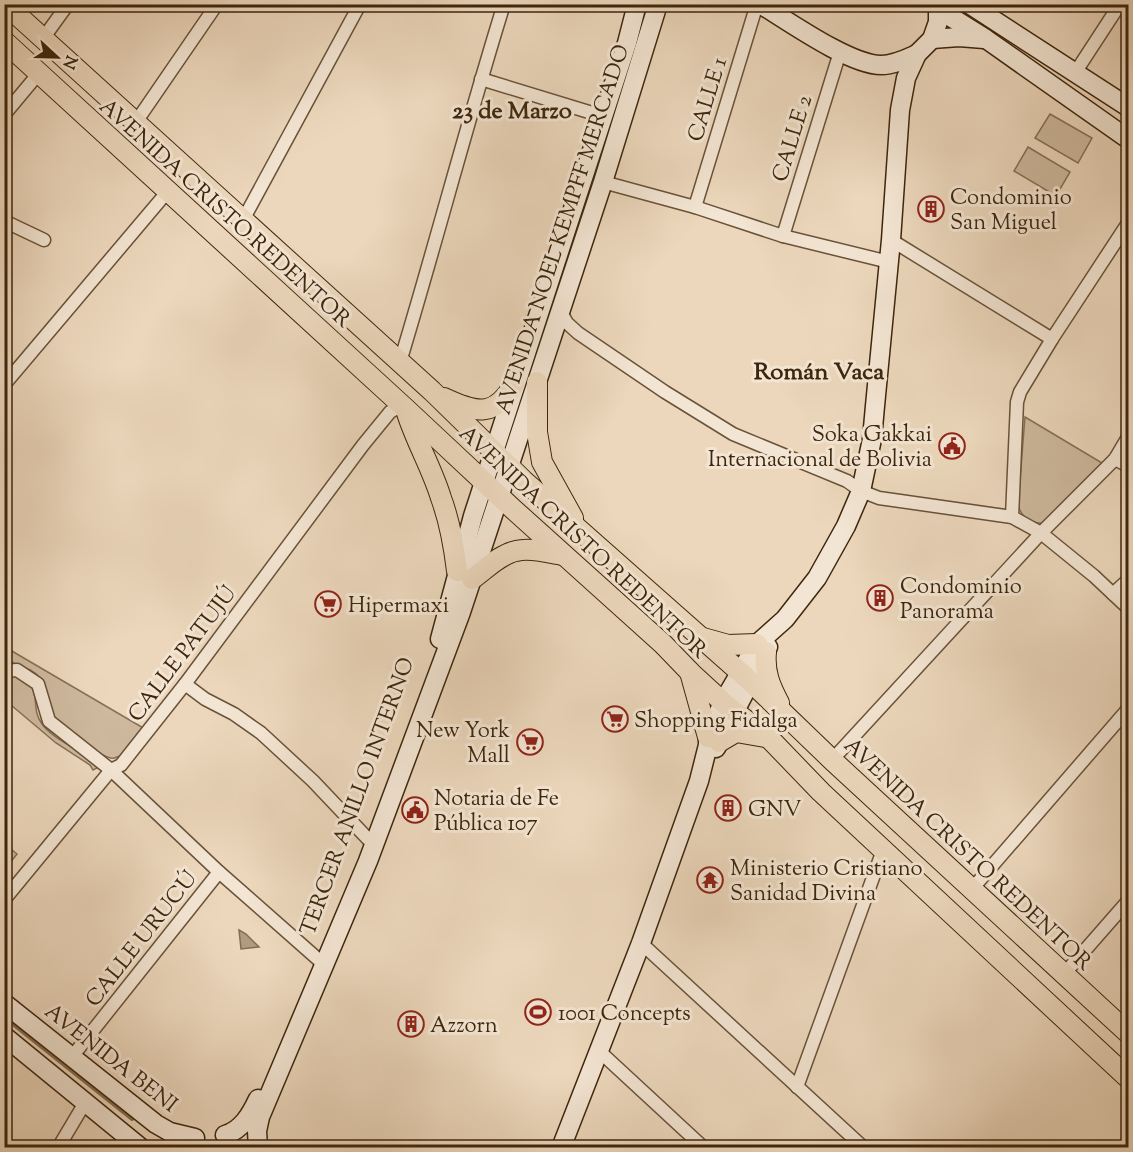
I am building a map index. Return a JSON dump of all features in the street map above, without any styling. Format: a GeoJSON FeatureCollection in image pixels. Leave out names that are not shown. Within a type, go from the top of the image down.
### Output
{"type":"FeatureCollection","features":[{"type":"Feature","properties":{"kind":"main road","name":"AVENIDA CRISTO REDENTOR"},"geometry":{"type":"LineString","coordinates":[[5,4],[42,40],[136,122],[432,391],[493,453],[581,534],[745,677],[1128,1033]]}},
{"type":"Feature","properties":{"kind":"main road","name":"AVENIDA NOEL KEMPFF MERCADO"},"geometry":{"type":"LineString","coordinates":[[493,453],[627,43],[637,4]]}},
{"type":"Feature","properties":{"kind":"main road","name":"AVENIDA NOEL KEMPFF MERCADO"},"geometry":{"type":"LineString","coordinates":[[510,468],[658,4]]}},
{"type":"Feature","properties":{"kind":"main road"},"geometry":{"type":"LineString","coordinates":[[758,4],[840,52],[873,64],[897,63],[917,54]]}},
{"type":"Feature","properties":{"kind":"main road"},"geometry":{"type":"LineString","coordinates":[[969,4],[1128,107]]}},
{"type":"Feature","properties":{"kind":"main road"},"geometry":{"type":"LineString","coordinates":[[938,7],[1128,139]]}},
{"type":"Feature","properties":{"kind":"main road"},"geometry":{"type":"LineString","coordinates":[[561,1148],[641,943],[699,778],[708,745],[713,740],[761,648],[817,578],[846,526],[861,491],[872,439],[903,94],[906,78],[917,54],[932,39],[938,22],[938,7]]}},
{"type":"Feature","properties":{"kind":"main road"},"geometry":{"type":"LineString","coordinates":[[4,25],[28,44],[33,45],[42,40]]}},
{"type":"Feature","properties":{"kind":"main road"},"geometry":{"type":"LineString","coordinates":[[932,39],[959,37],[986,39],[994,31],[1000,30],[1018,37]]}},
{"type":"Feature","properties":{"kind":"main road","name":"AVENIDA CRISTO REDENTOR"},"geometry":{"type":"LineString","coordinates":[[4,41],[404,406],[563,555],[663,644],[691,673],[729,707],[768,737],[821,792],[1128,1078]]}},
{"type":"Feature","properties":{"kind":"main road"},"geometry":{"type":"LineString","coordinates":[[873,64],[893,78],[903,94]]}},
{"type":"Feature","properties":{"kind":"main road"},"geometry":{"type":"LineString","coordinates":[[45,79],[49,70],[65,73],[206,198],[243,220]]}},
{"type":"Feature","properties":{"kind":"main road"},"geometry":{"type":"LineString","coordinates":[[537,382],[537,432],[543,462],[581,534]]}},
{"type":"Feature","properties":{"kind":"main road"},"geometry":{"type":"LineString","coordinates":[[432,391],[459,405],[479,411],[499,405],[514,384]]}},
{"type":"Feature","properties":{"kind":"main road"},"geometry":{"type":"LineString","coordinates":[[404,406],[411,428],[442,498],[464,575],[514,551],[527,550],[563,555]]}},
{"type":"Feature","properties":{"kind":"main road","name":"TERCER ANILLO INTERNO"},"geometry":{"type":"LineString","coordinates":[[258,1148],[257,1131],[260,1117],[371,853],[411,747],[464,575],[484,482],[493,453]]}},
{"type":"Feature","properties":{"kind":"main road","name":"TERCER ANILLO INTERNO"},"geometry":{"type":"LineString","coordinates":[[225,1135],[233,1133],[251,1112],[297,1016],[368,839],[464,575],[510,468]]}},
{"type":"Feature","properties":{"kind":"main road"},"geometry":{"type":"LineString","coordinates":[[704,642],[761,648]]}},
{"type":"Feature","properties":{"kind":"main road"},"geometry":{"type":"LineString","coordinates":[[691,673],[706,678],[715,673],[719,660],[704,642]]}},
{"type":"Feature","properties":{"kind":"main road"},"geometry":{"type":"LineString","coordinates":[[761,648],[768,680],[784,714]]}},
{"type":"Feature","properties":{"kind":"main road"},"geometry":{"type":"LineString","coordinates":[[691,673],[713,740]]}},
{"type":"Feature","properties":{"kind":"main road"},"geometry":{"type":"LineString","coordinates":[[768,737],[758,723],[760,710],[767,707],[784,714]]}},
{"type":"Feature","properties":{"kind":"main road"},"geometry":{"type":"LineString","coordinates":[[713,740],[736,732],[768,737]]}},
{"type":"Feature","properties":{"kind":"main road","name":"AVENIDA BENI"},"geometry":{"type":"LineString","coordinates":[[4,1002],[156,1124],[188,1143]]}},
{"type":"Feature","properties":{"kind":"main road"},"geometry":{"type":"LineString","coordinates":[[4,1036],[141,1148]]}},
{"type":"Feature","properties":{"kind":"main road"},"geometry":{"type":"LineString","coordinates":[[188,1143],[210,1134],[225,1135],[238,1139],[251,1148]]}},
{"type":"Feature","properties":{"kind":"street"},"geometry":{"type":"LineString","coordinates":[[42,40],[68,4]]}},
{"type":"Feature","properties":{"kind":"street"},"geometry":{"type":"LineString","coordinates":[[136,122],[217,4]]}},
{"type":"Feature","properties":{"kind":"street"},"geometry":{"type":"LineString","coordinates":[[243,220],[360,4]]}},
{"type":"Feature","properties":{"kind":"street"},"geometry":{"type":"LineString","coordinates":[[400,362],[504,4]]}},
{"type":"Feature","properties":{"kind":"street","name":"CALLE 1"},"geometry":{"type":"LineString","coordinates":[[695,207],[758,4]]}},
{"type":"Feature","properties":{"kind":"street"},"geometry":{"type":"LineString","coordinates":[[1075,73],[1120,4]]}},
{"type":"Feature","properties":{"kind":"street","name":"CALLE 2"},"geometry":{"type":"LineString","coordinates":[[783,236],[840,52]]}},
{"type":"Feature","properties":{"kind":"street"},"geometry":{"type":"LineString","coordinates":[[4,115],[21,96],[45,79]]}},
{"type":"Feature","properties":{"kind":"street"},"geometry":{"type":"LineString","coordinates":[[481,79],[602,116]]}},
{"type":"Feature","properties":{"kind":"street"},"geometry":{"type":"LineString","coordinates":[[603,182],[695,207],[783,236],[889,262]]}},
{"type":"Feature","properties":{"kind":"street"},"geometry":{"type":"LineString","coordinates":[[4,385],[168,191]]}},
{"type":"Feature","properties":{"kind":"street"},"geometry":{"type":"LineString","coordinates":[[4,221],[44,240]]}},
{"type":"Feature","properties":{"kind":"street"},"geometry":{"type":"LineString","coordinates":[[1012,517],[1017,402],[1020,392],[1128,223]]}},
{"type":"Feature","properties":{"kind":"street"},"geometry":{"type":"LineString","coordinates":[[891,240],[1052,339]]}},
{"type":"Feature","properties":{"kind":"street"},"geometry":{"type":"LineString","coordinates":[[560,310],[567,323],[578,333],[665,392],[733,434],[847,481],[861,491],[879,498],[1012,517],[1041,533],[1128,608]]}},
{"type":"Feature","properties":{"kind":"street"},"geometry":{"type":"LineString","coordinates":[[550,339],[564,334],[578,333]]}},
{"type":"Feature","properties":{"kind":"street"},"geometry":{"type":"LineString","coordinates":[[381,423],[384,389]]}},
{"type":"Feature","properties":{"kind":"street","name":"CALLE PATUJÚ"},"geometry":{"type":"LineString","coordinates":[[4,900],[111,770],[121,765],[185,684],[381,423],[395,408],[404,406]]}},
{"type":"Feature","properties":{"kind":"street"},"geometry":{"type":"LineString","coordinates":[[832,760],[1041,533],[1114,459],[1128,437]]}},
{"type":"Feature","properties":{"kind":"street"},"geometry":{"type":"LineString","coordinates":[[1114,459],[1128,466]]}},
{"type":"Feature","properties":{"kind":"street"},"geometry":{"type":"LineString","coordinates":[[1113,594],[1128,579]]}},
{"type":"Feature","properties":{"kind":"street"},"geometry":{"type":"LineString","coordinates":[[4,671],[17,670],[38,684],[49,721],[111,770],[219,872],[320,961]]}},
{"type":"Feature","properties":{"kind":"street"},"geometry":{"type":"LineString","coordinates":[[185,684],[261,733],[368,839]]}},
{"type":"Feature","properties":{"kind":"street"},"geometry":{"type":"LineString","coordinates":[[972,889],[1128,709]]}},
{"type":"Feature","properties":{"kind":"street"},"geometry":{"type":"LineString","coordinates":[[797,1087],[883,850]]}},
{"type":"Feature","properties":{"kind":"street","name":"CALLE URUCÚ"},"geometry":{"type":"LineString","coordinates":[[71,1058],[219,872]]}},
{"type":"Feature","properties":{"kind":"street"},"geometry":{"type":"LineString","coordinates":[[1065,974],[1128,902]]}},
{"type":"Feature","properties":{"kind":"street"},"geometry":{"type":"LineString","coordinates":[[641,943],[864,1148]]}},
{"type":"Feature","properties":{"kind":"street"},"geometry":{"type":"LineString","coordinates":[[598,1050],[704,1148]]}},
{"type":"Feature","properties":{"kind":"street"},"geometry":{"type":"LineString","coordinates":[[58,1148],[86,1101]]}},
{"type":"Feature","properties":{"kind":"street"},"geometry":{"type":"LineString","coordinates":[[1124,1148],[1128,1142]]}},
{"type":"Feature","properties":{"kind":"shaded area"},"geometry":{"type":"Polygon","coordinates":[[[1050,114],[1092,138],[1078,163],[1035,138],[1050,114]]]}},
{"type":"Feature","properties":{"kind":"shaded area"},"geometry":{"type":"Polygon","coordinates":[[[1028,147],[1070,172],[1056,196],[1014,171],[1028,147]]]}},
{"type":"Feature","properties":{"kind":"shaded area"},"geometry":{"type":"Polygon","coordinates":[[[1025,417],[1102,463],[1046,523],[1029,520],[1022,514],[1018,505],[1025,417]]]}},
{"type":"Feature","properties":{"kind":"shaded area"},"geometry":{"type":"Polygon","coordinates":[[[5,647],[145,729],[120,756],[111,758],[98,752],[55,718],[49,709],[43,682],[32,671],[5,657],[5,647]]]}},
{"type":"Feature","properties":{"kind":"shaded area"},"geometry":{"type":"Polygon","coordinates":[[[4,675],[21,678],[33,689],[38,717],[42,724],[55,736],[86,756],[97,768],[93,770],[90,765],[56,743],[5,700],[4,675]]]}},
{"type":"Feature","properties":{"kind":"shaded area"},"geometry":{"type":"Polygon","coordinates":[[[5,844],[17,854],[5,869],[5,844]]]}},
{"type":"Feature","properties":{"kind":"shaded area"},"geometry":{"type":"Polygon","coordinates":[[[239,930],[246,934],[259,947],[241,949],[239,930]]]}},
{"type":"Feature","properties":{"kind":"waterway"},"geometry":{"type":"LineString","coordinates":[[4,1017],[132,1119]]}},
{"type":"Feature","properties":{"kind":"place","name":"Condominio San Miguel"},"geometry":{"type":"Point","coordinates":[931,209]}},
{"type":"Feature","properties":{"kind":"place","name":"Soka Gakkai Internacional de Bolivia"},"geometry":{"type":"Point","coordinates":[952,446]}},
{"type":"Feature","properties":{"kind":"place","name":"Condominio Panorama"},"geometry":{"type":"Point","coordinates":[880,598]}},
{"type":"Feature","properties":{"kind":"place","name":"Hipermaxi"},"geometry":{"type":"Point","coordinates":[328,604]}},
{"type":"Feature","properties":{"kind":"place","name":"Shopping Fidalga"},"geometry":{"type":"Point","coordinates":[615,719]}},
{"type":"Feature","properties":{"kind":"place","name":"New York Mall"},"geometry":{"type":"Point","coordinates":[530,742]}},
{"type":"Feature","properties":{"kind":"place","name":"GNV"},"geometry":{"type":"Point","coordinates":[728,808]}},
{"type":"Feature","properties":{"kind":"place","name":"Notaria de Fe Pública 107"},"geometry":{"type":"Point","coordinates":[415,810]}},
{"type":"Feature","properties":{"kind":"place","name":"Ministerio Cristiano Sanidad Divina"},"geometry":{"type":"Point","coordinates":[710,880]}},
{"type":"Feature","properties":{"kind":"place","name":"1001 Concepts"},"geometry":{"type":"Point","coordinates":[538,1012]}},
{"type":"Feature","properties":{"kind":"place","name":"Azzorn"},"geometry":{"type":"Point","coordinates":[411,1024]}},
{"type":"Feature","properties":{"kind":"district","name":"23 de Marzo"},"geometry":{"type":"Point","coordinates":[512,110]}},
{"type":"Feature","properties":{"kind":"district","name":"Román Vaca"},"geometry":{"type":"Point","coordinates":[819,371]}}]}
